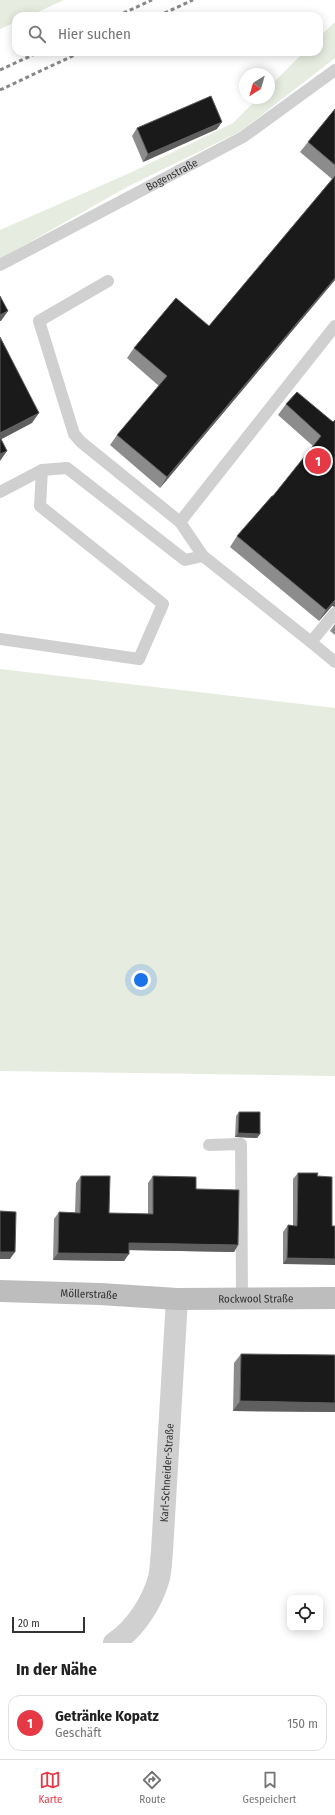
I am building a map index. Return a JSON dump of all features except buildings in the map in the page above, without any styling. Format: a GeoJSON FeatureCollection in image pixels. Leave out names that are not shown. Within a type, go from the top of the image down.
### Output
{"type":"FeatureCollection","features":[{"type":"Feature","properties":{"kind":"street","name":"Möllerstraße"},"geometry":{"type":"LineString","coordinates":[[0,1291],[100,1294],[177,1299]]}},
{"type":"Feature","properties":{"kind":"street","name":"Rockwool Straße"},"geometry":{"type":"LineString","coordinates":[[177,1299],[335,1298]]}},
{"type":"Feature","properties":{"kind":"street","name":"Karl-Schneider-Straße"},"geometry":{"type":"LineString","coordinates":[[123,1641],[154,1592],[159,1577],[162,1551],[177,1299]]}},
{"type":"Feature","properties":{"kind":"lane","name":"Bogenstraße"},"geometry":{"type":"LineString","coordinates":[[0,264],[243,137],[335,70]]}},
{"type":"Feature","properties":{"kind":"lane"},"geometry":{"type":"LineString","coordinates":[[108,281],[40,321],[74,434],[81,442],[180,522],[203,556],[335,662]]}},
{"type":"Feature","properties":{"kind":"lane"},"geometry":{"type":"LineString","coordinates":[[180,522],[335,326]]}},
{"type":"Feature","properties":{"kind":"lane"},"geometry":{"type":"LineString","coordinates":[[0,492],[42,470],[67,468],[185,560],[203,556]]}},
{"type":"Feature","properties":{"kind":"lane"},"geometry":{"type":"LineString","coordinates":[[0,639],[140,659],[163,604],[40,506],[42,470]]}},
{"type":"Feature","properties":{"kind":"lane"},"geometry":{"type":"LineString","coordinates":[[311,642],[335,613]]}},
{"type":"Feature","properties":{"kind":"lane"},"geometry":{"type":"LineString","coordinates":[[209,1145],[242,1144],[242,1298]]}},
{"type":"Feature","properties":{"kind":"shaded area"},"geometry":{"type":"Polygon","coordinates":[[[0,0],[64,0],[38,12],[12,12],[12,24],[0,29],[0,0]]]}},
{"type":"Feature","properties":{"kind":"shaded area"},"geometry":{"type":"Polygon","coordinates":[[[335,22],[335,58],[241,131],[127,187],[0,259],[0,230],[132,172],[233,123],[252,104],[275,104],[275,81],[300,56],[323,56],[323,33],[335,22]]]}},
{"type":"Feature","properties":{"kind":"shaded area"},"geometry":{"type":"Polygon","coordinates":[[[0,669],[335,708],[335,1076],[0,1071],[0,669]]]}},
{"type":"Feature","properties":{"kind":"railway"},"geometry":{"type":"LineString","coordinates":[[126,12],[152,0]]}},
{"type":"Feature","properties":{"kind":"railway"},"geometry":{"type":"LineString","coordinates":[[167,12],[193,0]]}},
{"type":"Feature","properties":{"kind":"railway"},"geometry":{"type":"LineString","coordinates":[[0,70],[30,56]]}},
{"type":"Feature","properties":{"kind":"railway"},"geometry":{"type":"LineString","coordinates":[[0,90],[72,56]]}},
{"type":"Feature","properties":{"kind":"place","name":"Getränke Kopatz"},"geometry":{"type":"Point","coordinates":[318,461]}}]}
